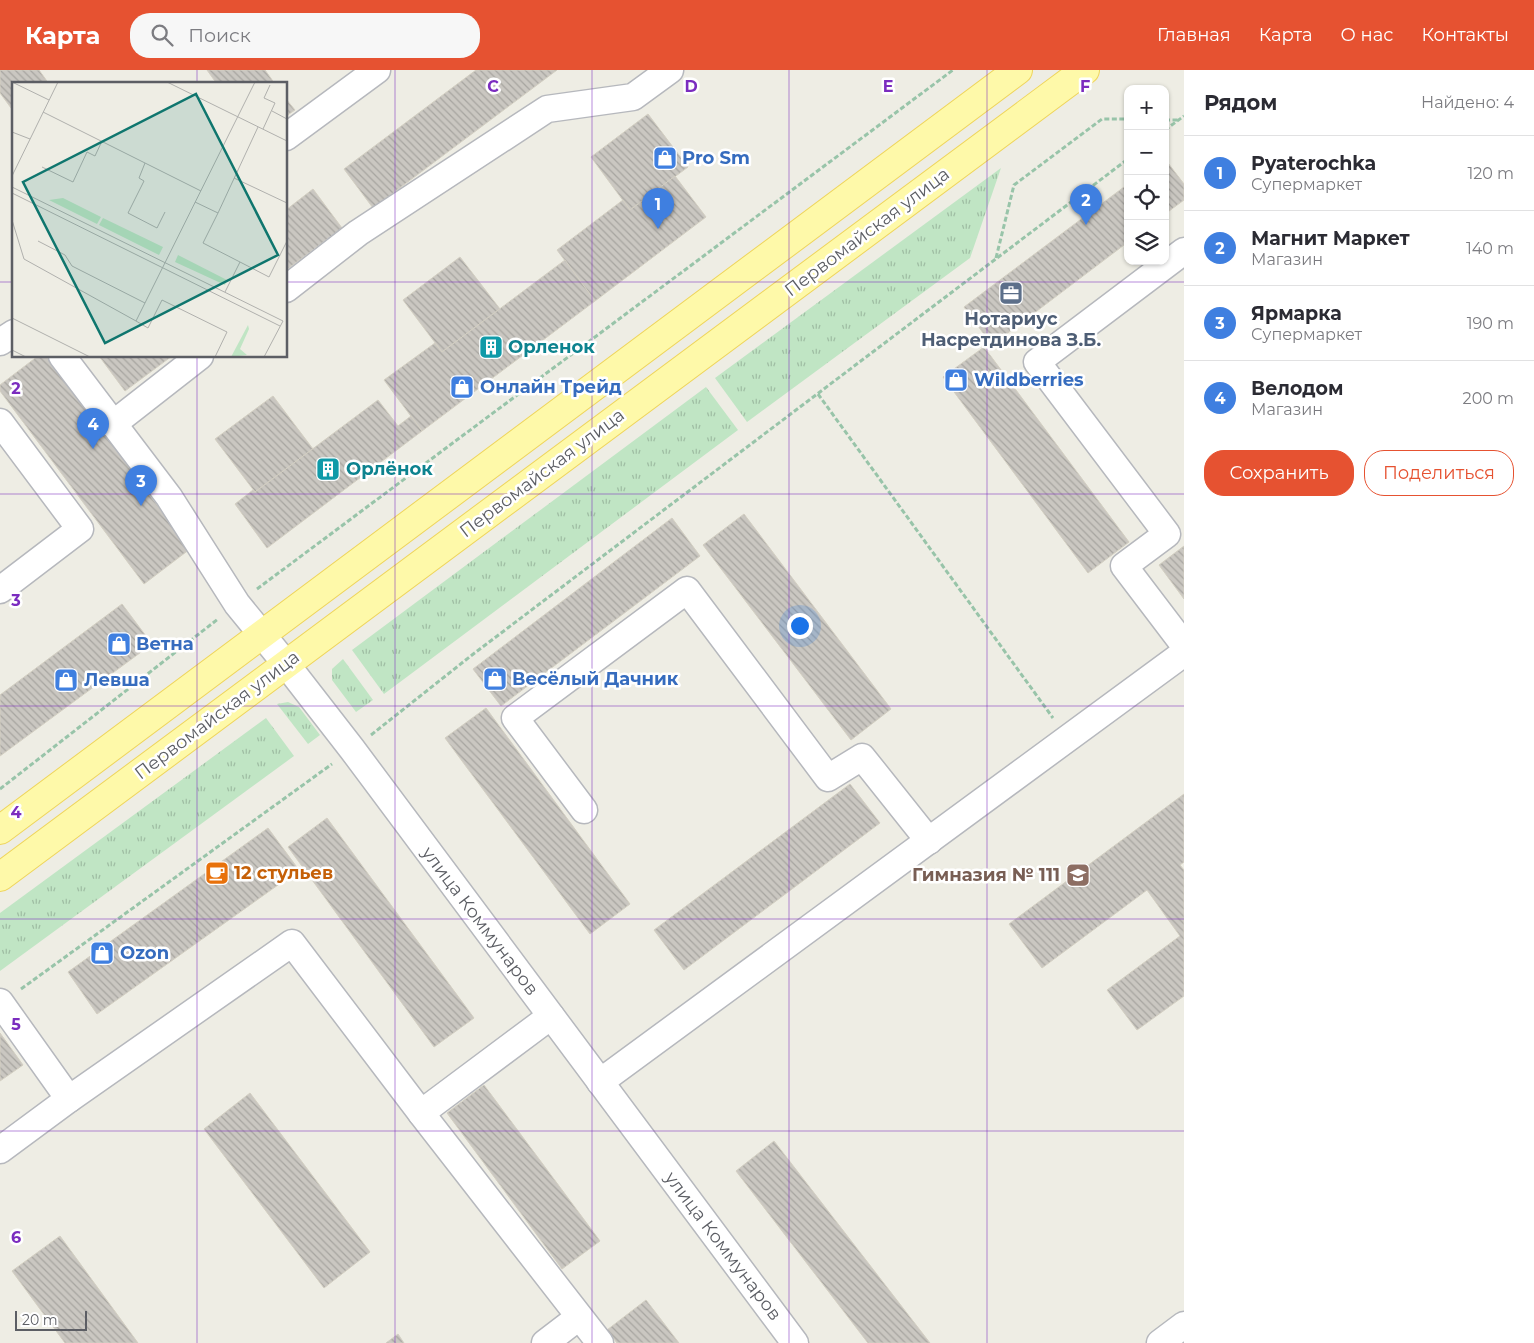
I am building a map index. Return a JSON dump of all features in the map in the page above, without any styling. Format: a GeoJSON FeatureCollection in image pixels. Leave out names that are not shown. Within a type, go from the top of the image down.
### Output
{"type":"FeatureCollection","features":[{"type":"Feature","properties":{"kind":"main road","name":"Первомайская улица"},"geometry":{"type":"LineString","coordinates":[[0,830],[1018,70]]}},
{"type":"Feature","properties":{"kind":"main road","name":"Первомайская улица"},"geometry":{"type":"LineString","coordinates":[[0,877],[1085,70]]}},
{"type":"Feature","properties":{"kind":"street"},"geometry":{"type":"LineString","coordinates":[[288,136],[377,70]]}},
{"type":"Feature","properties":{"kind":"street"},"geometry":{"type":"LineString","coordinates":[[288,287],[358,233],[546,109],[633,97],[670,70]]}},
{"type":"Feature","properties":{"kind":"street"},"geometry":{"type":"LineString","coordinates":[[1184,250],[1036,362],[1167,534],[1124,566],[1184,646]]}},
{"type":"Feature","properties":{"kind":"street"},"geometry":{"type":"LineString","coordinates":[[0,342],[12,334]]}},
{"type":"Feature","properties":{"kind":"street","name":"улица Коммунаров"},"geometry":{"type":"LineString","coordinates":[[64,358],[169,497],[237,604],[352,749],[795,1343]]}},
{"type":"Feature","properties":{"kind":"street"},"geometry":{"type":"LineString","coordinates":[[113,424],[197,358]]}},
{"type":"Feature","properties":{"kind":"street"},"geometry":{"type":"LineString","coordinates":[[0,422],[80,529],[0,590]]}},
{"type":"Feature","properties":{"kind":"street"},"geometry":{"type":"LineString","coordinates":[[584,810],[515,718],[687,590],[828,778],[862,757],[929,841]]}},
{"type":"Feature","properties":{"kind":"street"},"geometry":{"type":"LineString","coordinates":[[600,1082],[1184,653]]}},
{"type":"Feature","properties":{"kind":"street"},"geometry":{"type":"LineString","coordinates":[[0,1150],[69,1099],[292,943],[421,1113],[600,1343]]}},
{"type":"Feature","properties":{"kind":"street"},"geometry":{"type":"LineString","coordinates":[[0,1002],[69,1099]]}},
{"type":"Feature","properties":{"kind":"street"},"geometry":{"type":"LineString","coordinates":[[421,1113],[552,1016]]}},
{"type":"Feature","properties":{"kind":"street"},"geometry":{"type":"LineString","coordinates":[[545,1343],[579,1317]]}},
{"type":"Feature","properties":{"kind":"street"},"geometry":{"type":"LineString","coordinates":[[1160,1343],[1184,1325]]}},
{"type":"Feature","properties":{"kind":"path"},"geometry":{"type":"LineString","coordinates":[[0,789],[237,604],[953,70]]}},
{"type":"Feature","properties":{"kind":"path"},"geometry":{"type":"LineString","coordinates":[[1169,127],[1184,116]]}},
{"type":"Feature","properties":{"kind":"path"},"geometry":{"type":"LineString","coordinates":[[996,258],[1014,185],[1102,119],[1124,119]]}},
{"type":"Feature","properties":{"kind":"path"},"geometry":{"type":"LineString","coordinates":[[1169,120],[1179,120]]}},
{"type":"Feature","properties":{"kind":"path"},"geometry":{"type":"LineString","coordinates":[[0,1002],[352,749],[472,655],[1124,162]]}},
{"type":"Feature","properties":{"kind":"path"},"geometry":{"type":"LineString","coordinates":[[818,394],[1068,738]]}},
{"type":"Feature","properties":{"kind":"green space"},"geometry":{"type":"Polygon","coordinates":[[[1001,168],[970,258],[747,422],[715,378],[1001,168]]]}},
{"type":"Feature","properties":{"kind":"green space"},"geometry":{"type":"Polygon","coordinates":[[[706,387],[738,430],[384,694],[352,650],[706,387]]]}},
{"type":"Feature","properties":{"kind":"green space"},"geometry":{"type":"Polygon","coordinates":[[[343,659],[373,700],[356,712],[332,680],[332,669],[343,659]]]}},
{"type":"Feature","properties":{"kind":"green space"},"geometry":{"type":"Polygon","coordinates":[[[288,702],[299,707],[320,735],[308,744],[277,704],[288,702]]]}},
{"type":"Feature","properties":{"kind":"green space"},"geometry":{"type":"Polygon","coordinates":[[[266,718],[294,756],[0,971],[0,913],[266,718]]]}},
{"type":"Feature","properties":{"kind":"building"},"geometry":{"type":"Polygon","coordinates":[[[0,70],[39,70],[48,82],[12,82],[12,109],[0,93],[0,70]]]}},
{"type":"Feature","properties":{"kind":"building"},"geometry":{"type":"Polygon","coordinates":[[[207,70],[265,70],[274,82],[216,82],[207,70]]]}},
{"type":"Feature","properties":{"kind":"building"},"geometry":{"type":"Polygon","coordinates":[[[476,70],[557,70],[373,208],[344,169],[476,70]]]}},
{"type":"Feature","properties":{"kind":"building"},"geometry":{"type":"Polygon","coordinates":[[[288,101],[295,110],[288,115],[288,101]]]}},
{"type":"Feature","properties":{"kind":"building"},"geometry":{"type":"Polygon","coordinates":[[[648,114],[688,167],[630,210],[591,157],[648,114]]]}},
{"type":"Feature","properties":{"kind":"building"},"geometry":{"type":"Polygon","coordinates":[[[1169,164],[1184,184],[1184,200],[1169,211],[1169,164]]]}},
{"type":"Feature","properties":{"kind":"building","name":"Орленок"},"geometry":{"type":"Polygon","coordinates":[[[675,176],[706,217],[595,301],[557,250],[623,200],[630,210],[675,176]]]}},
{"type":"Feature","properties":{"kind":"building"},"geometry":{"type":"Polygon","coordinates":[[[1124,187],[1124,245],[992,345],[964,307],[1124,187]]]}},
{"type":"Feature","properties":{"kind":"building"},"geometry":{"type":"Polygon","coordinates":[[[313,189],[342,228],[288,268],[288,208],[313,189]]]}},
{"type":"Feature","properties":{"kind":"building"},"geometry":{"type":"Polygon","coordinates":[[[460,257],[500,309],[442,352],[403,300],[460,257]]]}},
{"type":"Feature","properties":{"kind":"building","name":"Орленок"},"geometry":{"type":"Polygon","coordinates":[[[565,260],[595,301],[422,431],[384,380],[435,343],[442,352],[565,260]]]}},
{"type":"Feature","properties":{"kind":"building"},"geometry":{"type":"Polygon","coordinates":[[[984,347],[1129,542],[1088,573],[943,377],[984,347]]]}},
{"type":"Feature","properties":{"kind":"building"},"geometry":{"type":"Polygon","coordinates":[[[35,358],[47,358],[190,549],[144,584],[0,391],[0,385],[35,358]]]}},
{"type":"Feature","properties":{"kind":"building"},"geometry":{"type":"Polygon","coordinates":[[[100,358],[169,358],[125,391],[100,358]]]}},
{"type":"Feature","properties":{"kind":"building"},"geometry":{"type":"Polygon","coordinates":[[[273,396],[313,449],[255,492],[215,439],[273,396]]]}},
{"type":"Feature","properties":{"kind":"building","name":"Орлёнок"},"geometry":{"type":"Polygon","coordinates":[[[378,400],[398,426],[411,416],[422,431],[267,548],[235,504],[253,490],[255,492],[378,400]]]}},
{"type":"Feature","properties":{"kind":"building"},"geometry":{"type":"Polygon","coordinates":[[[744,514],[891,709],[851,740],[703,545],[744,514]]]}},
{"type":"Feature","properties":{"kind":"building"},"geometry":{"type":"Polygon","coordinates":[[[672,518],[700,556],[501,706],[473,669],[672,518]]]}},
{"type":"Feature","properties":{"kind":"building"},"geometry":{"type":"Polygon","coordinates":[[[1184,546],[1184,599],[1159,565],[1184,546]]]}},
{"type":"Feature","properties":{"kind":"building"},"geometry":{"type":"Polygon","coordinates":[[[122,604],[152,644],[0,756],[0,695],[122,604]]]}},
{"type":"Feature","properties":{"kind":"building"},"geometry":{"type":"Polygon","coordinates":[[[486,708],[630,904],[590,934],[445,738],[486,708]]]}},
{"type":"Feature","properties":{"kind":"building"},"geometry":{"type":"Polygon","coordinates":[[[850,784],[880,823],[684,970],[654,930],[850,784]]]}},
{"type":"Feature","properties":{"kind":"building"},"geometry":{"type":"Polygon","coordinates":[[[1184,794],[1184,862],[1180,865],[1184,870],[1184,996],[1137,1030],[1107,990],[1180,936],[1147,890],[1042,968],[1009,924],[1184,794]]]}},
{"type":"Feature","properties":{"kind":"building"},"geometry":{"type":"Polygon","coordinates":[[[327,818],[474,1018],[434,1047],[288,847],[327,818]]]}},
{"type":"Feature","properties":{"kind":"building"},"geometry":{"type":"Polygon","coordinates":[[[268,828],[299,870],[97,1014],[68,972],[268,828]]]}},
{"type":"Feature","properties":{"kind":"building"},"geometry":{"type":"Polygon","coordinates":[[[0,1033],[23,1065],[0,1081],[0,1033]]]}},
{"type":"Feature","properties":{"kind":"building"},"geometry":{"type":"Polygon","coordinates":[[[484,1085],[600,1241],[562,1269],[447,1113],[484,1085]]]}},
{"type":"Feature","properties":{"kind":"building"},"geometry":{"type":"Polygon","coordinates":[[[250,1093],[370,1252],[324,1288],[204,1129],[250,1093]]]}},
{"type":"Feature","properties":{"kind":"building"},"geometry":{"type":"Polygon","coordinates":[[[774,1141],[930,1343],[868,1343],[736,1171],[774,1141]]]}},
{"type":"Feature","properties":{"kind":"building"},"geometry":{"type":"Polygon","coordinates":[[[60,1236],[138,1343],[65,1343],[12,1271],[60,1236]]]}},
{"type":"Feature","properties":{"kind":"building"},"geometry":{"type":"Polygon","coordinates":[[[646,1300],[679,1343],[617,1343],[607,1330],[646,1300]]]}},
{"type":"Feature","properties":{"kind":"building"},"geometry":{"type":"Polygon","coordinates":[[[398,1334],[404,1343],[386,1343],[398,1334]]]}},
{"type":"Feature","properties":{"kind":"place","name":"Pro Sm"},"geometry":{"type":"Point","coordinates":[665,158]}},
{"type":"Feature","properties":{"kind":"place","name":"Магнит Маркет"},"geometry":{"type":"Point","coordinates":[1086,225]}},
{"type":"Feature","properties":{"kind":"place","name":"Pyaterochka"},"geometry":{"type":"Point","coordinates":[658,229]}},
{"type":"Feature","properties":{"kind":"place","name":"Нотариус Насретдинова З.Б."},"geometry":{"type":"Point","coordinates":[1011,293]}},
{"type":"Feature","properties":{"kind":"place","name":"Орленок"},"geometry":{"type":"Point","coordinates":[491,347]}},
{"type":"Feature","properties":{"kind":"place","name":"Wildberries"},"geometry":{"type":"Point","coordinates":[956,380]}},
{"type":"Feature","properties":{"kind":"place","name":"Онлайн Трейд"},"geometry":{"type":"Point","coordinates":[462,387]}},
{"type":"Feature","properties":{"kind":"place","name":"Велодом"},"geometry":{"type":"Point","coordinates":[93,449]}},
{"type":"Feature","properties":{"kind":"place","name":"Орлёнок"},"geometry":{"type":"Point","coordinates":[328,469]}},
{"type":"Feature","properties":{"kind":"place","name":"Ярмарка"},"geometry":{"type":"Point","coordinates":[141,506]}},
{"type":"Feature","properties":{"kind":"place","name":"Ветна"},"geometry":{"type":"Point","coordinates":[119,644]}},
{"type":"Feature","properties":{"kind":"place","name":"Весёлый Дачник"},"geometry":{"type":"Point","coordinates":[495,679]}},
{"type":"Feature","properties":{"kind":"place","name":"Левша"},"geometry":{"type":"Point","coordinates":[66,680]}},
{"type":"Feature","properties":{"kind":"place","name":"12 стульев"},"geometry":{"type":"Point","coordinates":[217,873]}},
{"type":"Feature","properties":{"kind":"place","name":"Гимназия № 111"},"geometry":{"type":"Point","coordinates":[1078,875]}},
{"type":"Feature","properties":{"kind":"place","name":"Ozon"},"geometry":{"type":"Point","coordinates":[102,953]}}]}
